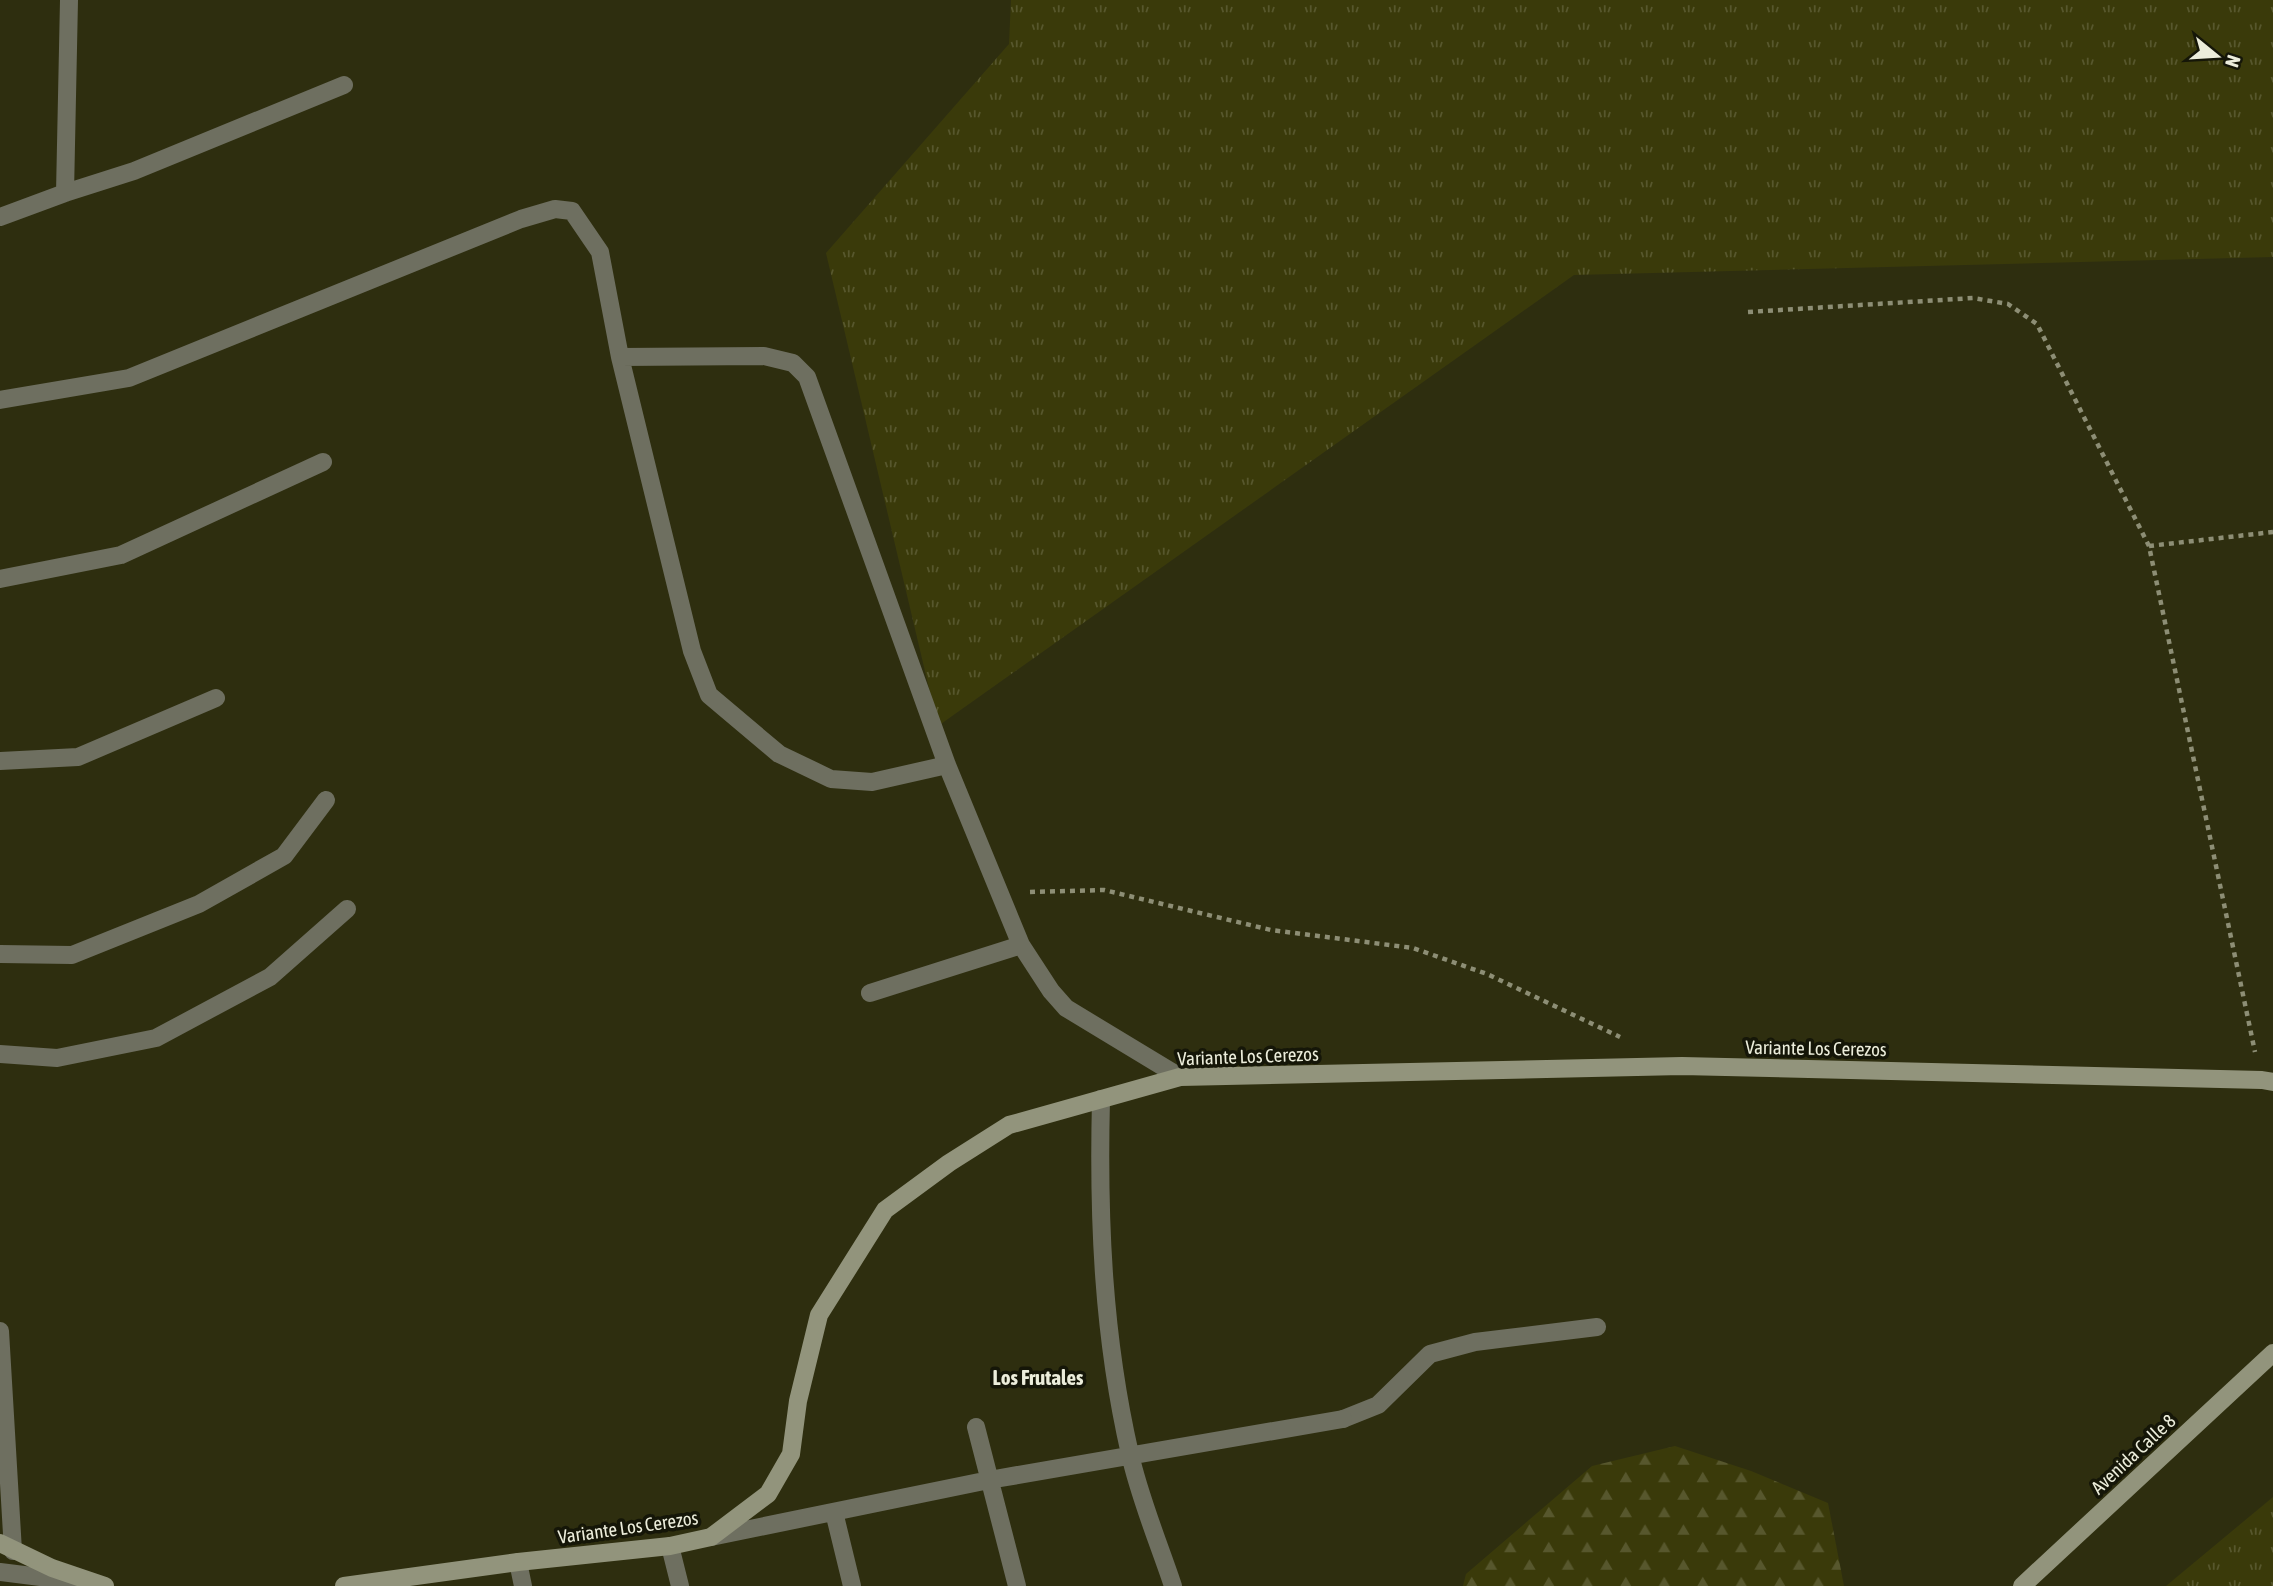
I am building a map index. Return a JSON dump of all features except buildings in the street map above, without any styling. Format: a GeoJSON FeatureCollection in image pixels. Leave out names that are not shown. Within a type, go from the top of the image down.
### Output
{"type":"FeatureCollection","features":[{"type":"Feature","properties":{"kind":"street"},"geometry":{"type":"LineString","coordinates":[[65,193],[69,0]]}},
{"type":"Feature","properties":{"kind":"street"},"geometry":{"type":"LineString","coordinates":[[0,217],[134,171],[344,85]]}},
{"type":"Feature","properties":{"kind":"street"},"geometry":{"type":"LineString","coordinates":[[0,400],[129,378],[521,219],[555,209],[572,211],[600,253],[620,356],[692,651],[709,695],[779,754],[831,779],[872,782],[947,765]]}},
{"type":"Feature","properties":{"kind":"street"},"geometry":{"type":"LineString","coordinates":[[620,356],[764,356],[793,363],[807,377],[947,765],[1021,945],[1051,991],[1066,1008],[1180,1077]]}},
{"type":"Feature","properties":{"kind":"street"},"geometry":{"type":"LineString","coordinates":[[0,579],[121,555],[323,462]]}},
{"type":"Feature","properties":{"kind":"street"},"geometry":{"type":"LineString","coordinates":[[0,761],[78,757],[216,698]]}},
{"type":"Feature","properties":{"kind":"street"},"geometry":{"type":"LineString","coordinates":[[0,954],[72,955],[199,904],[284,856],[326,800]]}},
{"type":"Feature","properties":{"kind":"street"},"geometry":{"type":"LineString","coordinates":[[0,1054],[57,1058],[156,1038],[270,977],[347,909]]}},
{"type":"Feature","properties":{"kind":"street"},"geometry":{"type":"LineString","coordinates":[[870,993],[1021,945]]}},
{"type":"Feature","properties":{"kind":"street","name":"Variante Los Cerezos"},"geometry":{"type":"LineString","coordinates":[[344,1586],[518,1562],[670,1546],[711,1537],[768,1494],[791,1454],[798,1401],[819,1315],[885,1210],[949,1163],[1009,1125],[1180,1077],[1682,1066],[2273,1082]]}},
{"type":"Feature","properties":{"kind":"street"},"geometry":{"type":"LineString","coordinates":[[1101,1099],[1099,1189],[1103,1279],[1114,1369],[1130,1457],[1173,1586]]}},
{"type":"Feature","properties":{"kind":"street"},"geometry":{"type":"LineString","coordinates":[[711,1537],[989,1480],[1343,1419],[1378,1405],[1430,1354],[1475,1342],[1597,1327]]}},
{"type":"Feature","properties":{"kind":"street"},"geometry":{"type":"LineString","coordinates":[[0,1331],[7,1547],[98,1584]]}},
{"type":"Feature","properties":{"kind":"street","name":"Avenida Calle 8"},"geometry":{"type":"LineString","coordinates":[[2022,1586],[2273,1353]]}},
{"type":"Feature","properties":{"kind":"street"},"geometry":{"type":"LineString","coordinates":[[976,1427],[1017,1586]]}},
{"type":"Feature","properties":{"kind":"street"},"geometry":{"type":"LineString","coordinates":[[834,1512],[852,1586]]}},
{"type":"Feature","properties":{"kind":"street"},"geometry":{"type":"LineString","coordinates":[[670,1546],[680,1586]]}},
{"type":"Feature","properties":{"kind":"street"},"geometry":{"type":"LineString","coordinates":[[518,1562],[523,1586]]}},
{"type":"Feature","properties":{"kind":"street"},"geometry":{"type":"LineString","coordinates":[[0,1572],[98,1584]]}},
{"type":"Feature","properties":{"kind":"path"},"geometry":{"type":"LineString","coordinates":[[1748,312],[1973,298],[2008,304],[2037,324],[2149,546],[2249,1032]]}},
{"type":"Feature","properties":{"kind":"path"},"geometry":{"type":"LineString","coordinates":[[2149,546],[2273,532]]}},
{"type":"Feature","properties":{"kind":"path"},"geometry":{"type":"LineString","coordinates":[[1001,893],[1104,890],[1271,930],[1413,948],[1487,974],[1621,1038]]}},
{"type":"Feature","properties":{"kind":"green space"},"geometry":{"type":"Polygon","coordinates":[[[1011,0],[2273,0],[2273,257],[1574,275],[938,726],[826,253],[1009,44],[1011,0]]]}},
{"type":"Feature","properties":{"kind":"green space"},"geometry":{"type":"Polygon","coordinates":[[[1675,1446],[1751,1471],[1828,1503],[1844,1586],[1463,1586],[1466,1574],[1592,1466],[1675,1446]]]}},
{"type":"Feature","properties":{"kind":"green space"},"geometry":{"type":"Polygon","coordinates":[[[2273,1497],[2273,1586],[2166,1586],[2273,1497]]]}},
{"type":"Feature","properties":{"kind":"district","name":"Los Frutales"},"geometry":{"type":"Point","coordinates":[1038,1377]}}]}
